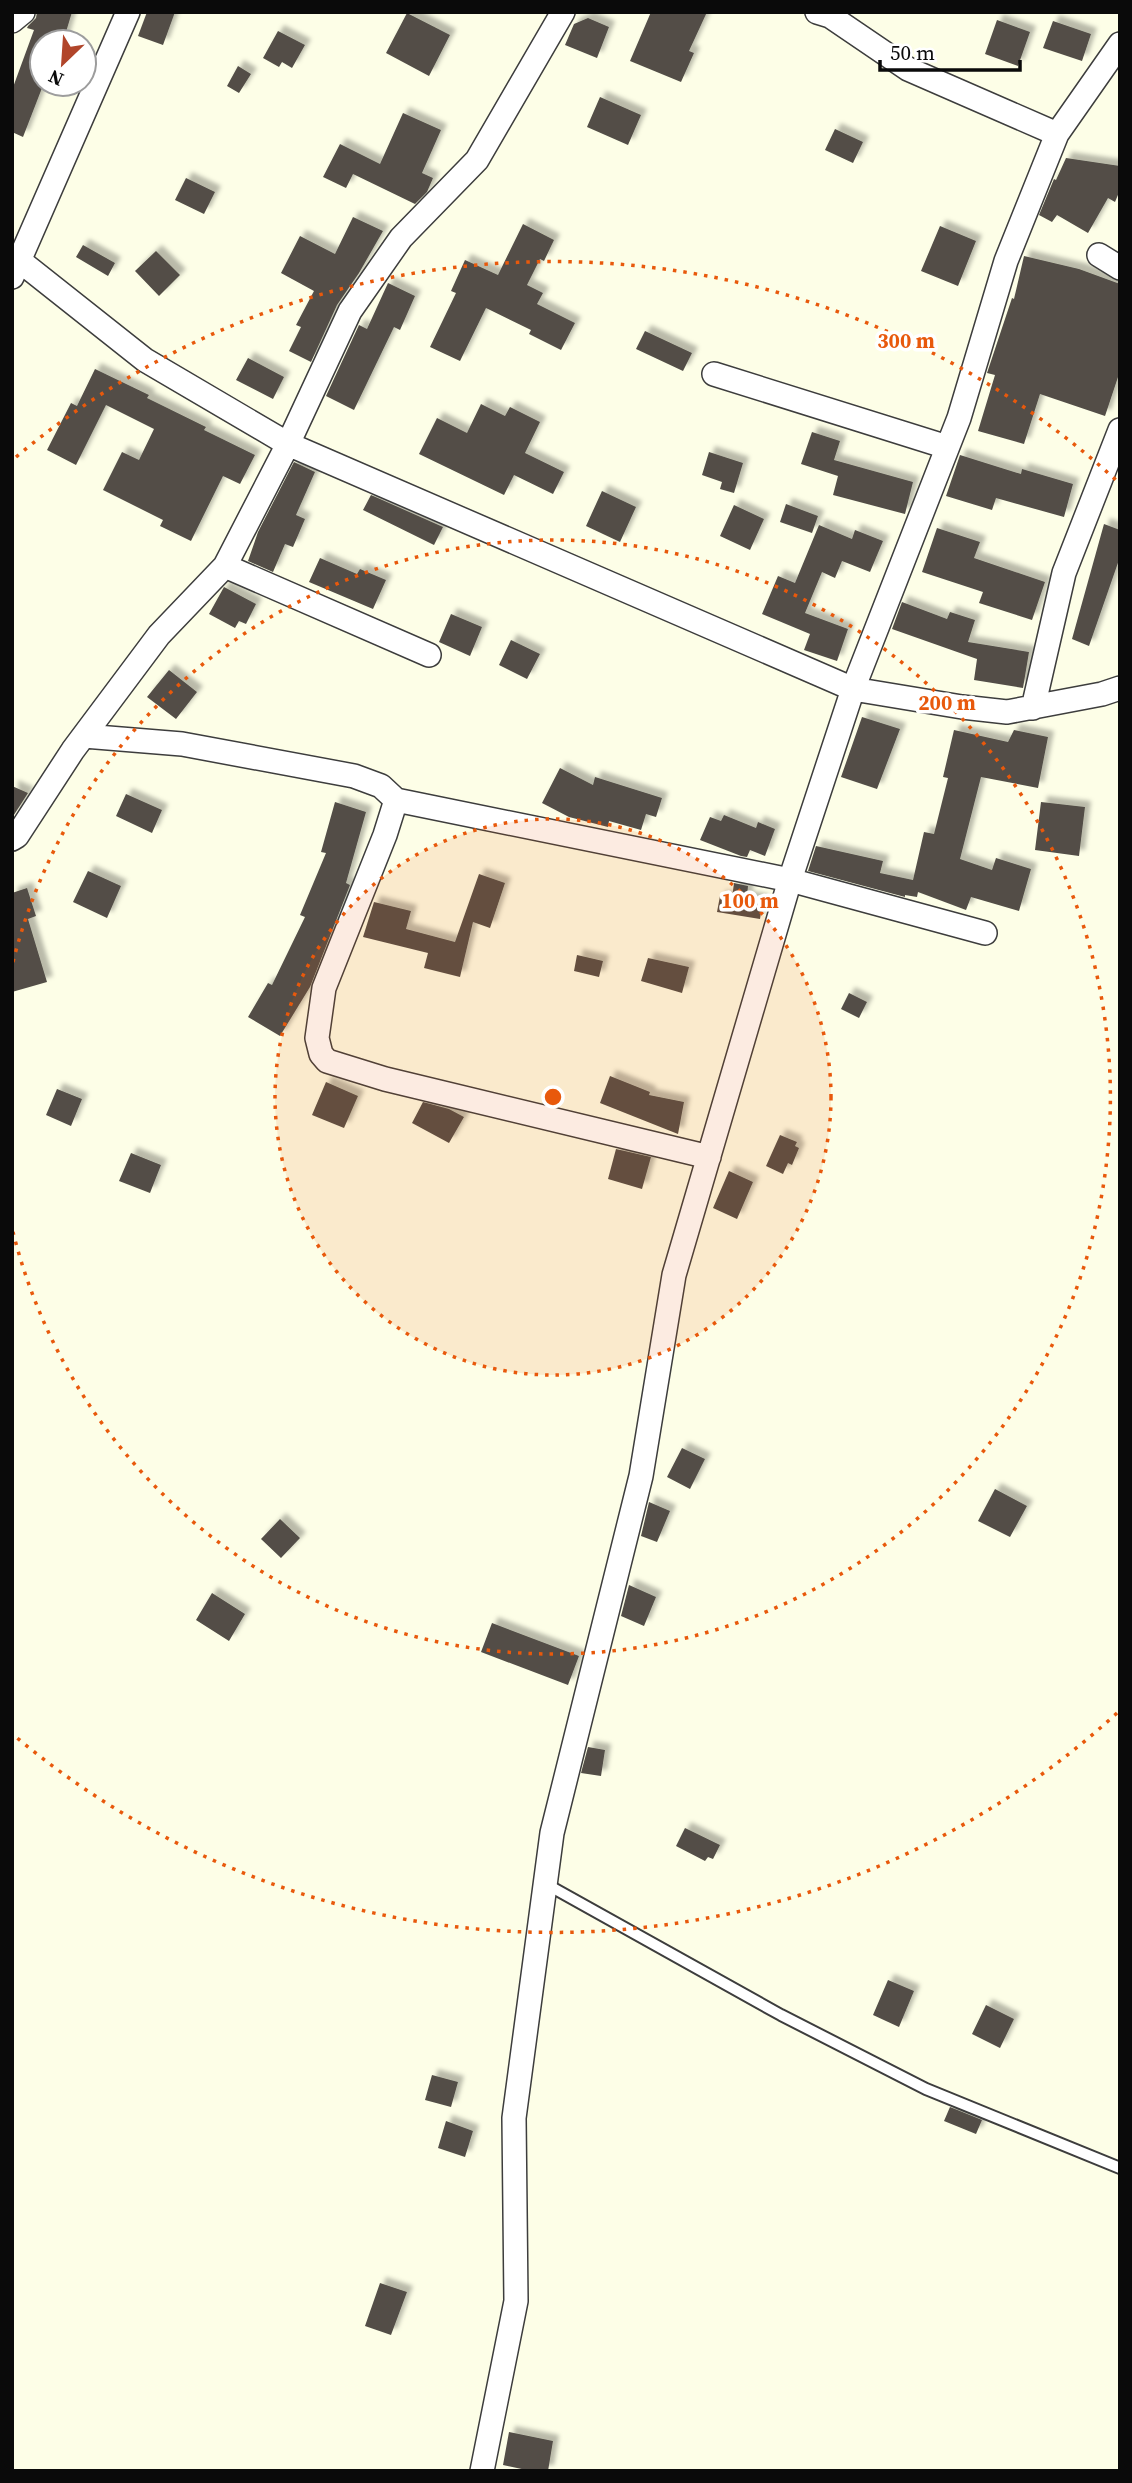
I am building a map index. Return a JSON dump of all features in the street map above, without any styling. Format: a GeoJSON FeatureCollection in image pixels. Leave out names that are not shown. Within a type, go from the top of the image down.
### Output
{"type":"FeatureCollection","features":[{"type":"Feature","properties":{"kind":"street"},"geometry":{"type":"LineString","coordinates":[[12,21],[23,12]]}},
{"type":"Feature","properties":{"kind":"street"},"geometry":{"type":"LineString","coordinates":[[128,12],[16,269],[145,360],[288,444],[853,689],[1007,712],[1102,694],[1120,688]]}},
{"type":"Feature","properties":{"kind":"street"},"geometry":{"type":"LineString","coordinates":[[12,839],[17,836],[84,736],[159,635],[225,566],[288,444],[350,311],[401,238],[477,160],[563,12]]}},
{"type":"Feature","properties":{"kind":"street"},"geometry":{"type":"LineString","coordinates":[[826,14],[908,69],[1057,134]]}},
{"type":"Feature","properties":{"kind":"street"},"geometry":{"type":"LineString","coordinates":[[482,2471],[516,2301],[514,2118],[552,1833],[641,1476],[674,1275],[790,880],[853,689],[959,418],[1006,261],[1057,134],[1120,44]]}},
{"type":"Feature","properties":{"kind":"street"},"geometry":{"type":"LineString","coordinates":[[1099,255],[1120,268]]}},
{"type":"Feature","properties":{"kind":"street"},"geometry":{"type":"LineString","coordinates":[[715,374],[947,447]]}},
{"type":"Feature","properties":{"kind":"street"},"geometry":{"type":"LineString","coordinates":[[1033,708],[1065,573],[1120,430]]}},
{"type":"Feature","properties":{"kind":"street"},"geometry":{"type":"LineString","coordinates":[[225,566],[429,655]]}},
{"type":"Feature","properties":{"kind":"street"},"geometry":{"type":"LineString","coordinates":[[84,736],[182,744],[354,776],[382,786],[396,800],[790,880],[985,933]]}},
{"type":"Feature","properties":{"kind":"street"},"geometry":{"type":"LineString","coordinates":[[396,800],[385,835],[324,988],[317,1038],[321,1054],[327,1061],[385,1079],[709,1157]]}},
{"type":"Feature","properties":{"kind":"lane"},"geometry":{"type":"LineString","coordinates":[[545,1883],[781,2015],[926,2089],[1120,2168]]}},
{"type":"Feature","properties":{"kind":"building"},"geometry":{"type":"Polygon","coordinates":[[[37,12],[72,12],[67,28],[27,28],[36,18],[37,12]]]}},
{"type":"Feature","properties":{"kind":"building"},"geometry":{"type":"Polygon","coordinates":[[[147,12],[175,12],[163,45],[138,36],[147,12]]]}},
{"type":"Feature","properties":{"kind":"building"},"geometry":{"type":"Polygon","coordinates":[[[651,12],[707,12],[689,51],[694,53],[681,82],[630,61],[651,12]]]}},
{"type":"Feature","properties":{"kind":"building"},"geometry":{"type":"Polygon","coordinates":[[[407,13],[450,35],[429,76],[386,53],[407,13]]]}},
{"type":"Feature","properties":{"kind":"building"},"geometry":{"type":"Polygon","coordinates":[[[588,18],[609,27],[597,58],[565,45],[574,24],[588,18]]]}},
{"type":"Feature","properties":{"kind":"building"},"geometry":{"type":"Polygon","coordinates":[[[997,20],[1030,32],[1018,66],[985,54],[997,20]]]}},
{"type":"Feature","properties":{"kind":"building"},"geometry":{"type":"Polygon","coordinates":[[[1053,21],[1091,34],[1082,61],[1043,48],[1053,21]]]}},
{"type":"Feature","properties":{"kind":"building"},"geometry":{"type":"Polygon","coordinates":[[[278,31],[305,45],[292,68],[282,62],[279,67],[263,58],[278,31]]]}},
{"type":"Feature","properties":{"kind":"building"},"geometry":{"type":"Polygon","coordinates":[[[28,46],[28,98],[38,98],[23,137],[12,132],[12,90],[28,46]]]}},
{"type":"Feature","properties":{"kind":"building"},"geometry":{"type":"Polygon","coordinates":[[[238,66],[251,74],[239,93],[227,86],[238,66]]]}},
{"type":"Feature","properties":{"kind":"building"},"geometry":{"type":"Polygon","coordinates":[[[600,97],[641,115],[628,145],[587,127],[600,97]]]}},
{"type":"Feature","properties":{"kind":"building"},"geometry":{"type":"Polygon","coordinates":[[[403,113],[441,130],[422,173],[433,178],[427,192],[415,204],[353,174],[346,188],[323,177],[340,144],[380,164],[403,113]]]}},
{"type":"Feature","properties":{"kind":"building"},"geometry":{"type":"Polygon","coordinates":[[[835,129],[863,142],[853,163],[825,150],[835,129]]]}},
{"type":"Feature","properties":{"kind":"building"},"geometry":{"type":"Polygon","coordinates":[[[1066,158],[1120,166],[1120,190],[1115,202],[1108,198],[1088,233],[1057,215],[1052,222],[1039,215],[1066,158]]]}},
{"type":"Feature","properties":{"kind":"building"},"geometry":{"type":"Polygon","coordinates":[[[186,178],[215,192],[204,214],[175,200],[186,178]]]}},
{"type":"Feature","properties":{"kind":"building"},"geometry":{"type":"Polygon","coordinates":[[[353,217],[383,231],[337,305],[311,362],[289,351],[301,327],[296,325],[314,291],[281,273],[300,236],[335,254],[353,217]]]}},
{"type":"Feature","properties":{"kind":"building"},"geometry":{"type":"Polygon","coordinates":[[[523,224],[554,240],[544,261],[540,259],[527,285],[543,293],[537,304],[575,323],[561,350],[529,334],[531,330],[486,308],[460,361],[430,347],[456,293],[451,291],[465,260],[498,275],[523,224]]]}},
{"type":"Feature","properties":{"kind":"building"},"geometry":{"type":"Polygon","coordinates":[[[940,226],[976,241],[958,286],[921,271],[940,226]]]}},
{"type":"Feature","properties":{"kind":"building"},"geometry":{"type":"Polygon","coordinates":[[[83,245],[115,263],[108,276],[76,257],[83,245]]]}},
{"type":"Feature","properties":{"kind":"building"},"geometry":{"type":"Polygon","coordinates":[[[156,251],[180,275],[159,296],[135,271],[156,251]]]}},
{"type":"Feature","properties":{"kind":"building"},"geometry":{"type":"Polygon","coordinates":[[[1024,256],[1079,269],[1120,284],[1120,371],[1105,416],[1040,394],[1024,444],[978,431],[995,375],[987,373],[1012,298],[1014,299],[1024,256]]]}},
{"type":"Feature","properties":{"kind":"building"},"geometry":{"type":"Polygon","coordinates":[[[388,283],[415,296],[400,330],[394,327],[354,410],[326,396],[359,325],[367,329],[388,283]]]}},
{"type":"Feature","properties":{"kind":"building"},"geometry":{"type":"Polygon","coordinates":[[[645,331],[692,353],[683,371],[636,349],[645,331]]]}},
{"type":"Feature","properties":{"kind":"building"},"geometry":{"type":"Polygon","coordinates":[[[248,358],[284,377],[273,399],[236,380],[248,358]]]}},
{"type":"Feature","properties":{"kind":"building"},"geometry":{"type":"Polygon","coordinates":[[[95,369],[149,395],[147,398],[255,455],[240,484],[223,476],[191,541],[160,526],[163,520],[103,490],[122,452],[139,460],[154,429],[106,405],[76,465],[47,450],[71,403],[77,406],[95,369]]]}},
{"type":"Feature","properties":{"kind":"building"},"geometry":{"type":"Polygon","coordinates":[[[481,404],[505,416],[510,407],[540,422],[525,453],[564,472],[553,494],[514,475],[504,495],[419,454],[437,418],[467,433],[481,404]]]}},
{"type":"Feature","properties":{"kind":"building"},"geometry":{"type":"Polygon","coordinates":[[[812,432],[840,441],[834,460],[913,482],[905,514],[833,495],[838,476],[801,464],[812,432]]]}},
{"type":"Feature","properties":{"kind":"building"},"geometry":{"type":"Polygon","coordinates":[[[709,452],[743,463],[734,493],[720,489],[722,482],[702,475],[709,452]]]}},
{"type":"Feature","properties":{"kind":"building"},"geometry":{"type":"Polygon","coordinates":[[[960,455],[1021,474],[1022,469],[1073,484],[1064,517],[996,498],[992,510],[946,496],[960,455]]]}},
{"type":"Feature","properties":{"kind":"building"},"geometry":{"type":"Polygon","coordinates":[[[294,462],[315,472],[296,515],[305,519],[293,547],[285,544],[273,572],[248,561],[258,532],[294,462]]]}},
{"type":"Feature","properties":{"kind":"building"},"geometry":{"type":"Polygon","coordinates":[[[602,491],[636,507],[620,542],[586,526],[602,491]]]}},
{"type":"Feature","properties":{"kind":"building"},"geometry":{"type":"Polygon","coordinates":[[[371,495],[443,527],[434,545],[363,510],[371,495]]]}},
{"type":"Feature","properties":{"kind":"building"},"geometry":{"type":"Polygon","coordinates":[[[786,504],[818,516],[812,533],[780,522],[786,504]]]}},
{"type":"Feature","properties":{"kind":"building"},"geometry":{"type":"Polygon","coordinates":[[[734,505],[764,519],[750,550],[720,536],[734,505]]]}},
{"type":"Feature","properties":{"kind":"building"},"geometry":{"type":"Polygon","coordinates":[[[1104,524],[1120,530],[1120,557],[1089,646],[1072,639],[1104,524]]]}},
{"type":"Feature","properties":{"kind":"building"},"geometry":{"type":"Polygon","coordinates":[[[819,525],[852,539],[855,530],[883,541],[870,572],[842,561],[835,578],[822,572],[805,613],[848,629],[837,661],[804,650],[810,634],[762,614],[778,576],[795,583],[819,525]]]}},
{"type":"Feature","properties":{"kind":"building"},"geometry":{"type":"Polygon","coordinates":[[[937,528],[980,542],[974,558],[1045,582],[1032,620],[979,603],[983,592],[922,572],[937,528]]]}},
{"type":"Feature","properties":{"kind":"building"},"geometry":{"type":"Polygon","coordinates":[[[320,558],[357,574],[360,569],[386,580],[373,609],[309,582],[320,558]]]}},
{"type":"Feature","properties":{"kind":"building"},"geometry":{"type":"Polygon","coordinates":[[[224,587],[256,604],[246,624],[239,621],[235,628],[209,614],[224,587]]]}},
{"type":"Feature","properties":{"kind":"building"},"geometry":{"type":"Polygon","coordinates":[[[902,602],[947,619],[950,612],[975,620],[968,642],[1029,652],[1023,688],[974,680],[977,659],[892,629],[902,602]]]}},
{"type":"Feature","properties":{"kind":"building"},"geometry":{"type":"Polygon","coordinates":[[[451,614],[482,627],[470,656],[439,642],[451,614]]]}},
{"type":"Feature","properties":{"kind":"building"},"geometry":{"type":"Polygon","coordinates":[[[511,640],[540,654],[527,679],[499,665],[511,640]]]}},
{"type":"Feature","properties":{"kind":"building"},"geometry":{"type":"Polygon","coordinates":[[[169,670],[197,692],[176,719],[147,697],[169,670]]]}},
{"type":"Feature","properties":{"kind":"building"},"geometry":{"type":"Polygon","coordinates":[[[862,717],[900,729],[877,789],[841,777],[862,717]]]}},
{"type":"Feature","properties":{"kind":"building"},"geometry":{"type":"Polygon","coordinates":[[[954,730],[1008,742],[1014,730],[1048,737],[1038,788],[981,777],[960,859],[992,870],[996,858],[1031,869],[1019,911],[971,897],[966,910],[918,892],[917,897],[905,897],[808,871],[816,846],[883,861],[880,873],[913,880],[924,832],[934,834],[948,778],[943,777],[954,730]]]}},
{"type":"Feature","properties":{"kind":"building"},"geometry":{"type":"Polygon","coordinates":[[[560,768],[593,785],[595,777],[662,798],[656,817],[646,814],[641,830],[609,821],[608,827],[569,817],[542,803],[560,768]]]}},
{"type":"Feature","properties":{"kind":"building"},"geometry":{"type":"Polygon","coordinates":[[[12,786],[28,793],[12,818],[12,786]]]}},
{"type":"Feature","properties":{"kind":"building"},"geometry":{"type":"Polygon","coordinates":[[[126,794],[162,810],[152,833],[116,816],[126,794]]]}},
{"type":"Feature","properties":{"kind":"building"},"geometry":{"type":"Polygon","coordinates":[[[335,802],[366,812],[346,883],[350,885],[310,987],[280,1036],[248,1017],[268,983],[272,985],[305,917],[300,915],[326,853],[321,852],[335,802]]]}},
{"type":"Feature","properties":{"kind":"building"},"geometry":{"type":"Polygon","coordinates":[[[1041,802],[1085,807],[1079,856],[1035,850],[1041,802]]]}},
{"type":"Feature","properties":{"kind":"building"},"geometry":{"type":"Polygon","coordinates":[[[724,815],[756,828],[758,822],[775,829],[765,856],[750,850],[747,857],[741,856],[700,840],[710,817],[721,821],[724,815]]]}},
{"type":"Feature","properties":{"kind":"building"},"geometry":{"type":"Polygon","coordinates":[[[88,871],[121,886],[107,918],[73,902],[88,871]]]}},
{"type":"Feature","properties":{"kind":"building"},"geometry":{"type":"Polygon","coordinates":[[[479,874],[505,883],[490,928],[473,922],[460,977],[424,968],[428,953],[363,937],[374,902],[411,911],[406,929],[455,942],[479,874]]]}},
{"type":"Feature","properties":{"kind":"building"},"geometry":{"type":"Polygon","coordinates":[[[734,883],[748,886],[747,897],[763,900],[760,919],[717,912],[720,896],[732,898],[734,883]]]}},
{"type":"Feature","properties":{"kind":"building"},"geometry":{"type":"Polygon","coordinates":[[[27,888],[36,916],[28,919],[47,982],[12,992],[12,893],[27,888]]]}},
{"type":"Feature","properties":{"kind":"building"},"geometry":{"type":"Polygon","coordinates":[[[577,955],[603,961],[599,977],[574,971],[577,955]]]}},
{"type":"Feature","properties":{"kind":"building"},"geometry":{"type":"Polygon","coordinates":[[[648,958],[689,967],[682,993],[641,981],[648,958]]]}},
{"type":"Feature","properties":{"kind":"building"},"geometry":{"type":"Polygon","coordinates":[[[849,993],[867,1002],[859,1018],[841,1009],[849,993]]]}},
{"type":"Feature","properties":{"kind":"building"},"geometry":{"type":"Polygon","coordinates":[[[610,1076],[650,1092],[649,1095],[684,1102],[678,1134],[600,1103],[610,1076]]]}},
{"type":"Feature","properties":{"kind":"building"},"geometry":{"type":"Polygon","coordinates":[[[326,1082],[358,1096],[344,1128],[312,1115],[326,1082]]]}},
{"type":"Feature","properties":{"kind":"building"},"geometry":{"type":"Polygon","coordinates":[[[57,1089],[82,1099],[71,1126],[46,1115],[57,1089]]]}},
{"type":"Feature","properties":{"kind":"building"},"geometry":{"type":"Polygon","coordinates":[[[423,1102],[449,1109],[464,1117],[449,1143],[412,1123],[423,1102]]]}},
{"type":"Feature","properties":{"kind":"building"},"geometry":{"type":"Polygon","coordinates":[[[780,1135],[797,1142],[795,1146],[799,1148],[792,1165],[788,1163],[783,1174],[766,1166],[780,1135]]]}},
{"type":"Feature","properties":{"kind":"building"},"geometry":{"type":"Polygon","coordinates":[[[616,1149],[651,1157],[642,1189],[608,1179],[616,1149]]]}},
{"type":"Feature","properties":{"kind":"building"},"geometry":{"type":"Polygon","coordinates":[[[131,1153],[161,1165],[150,1193],[119,1181],[131,1153]]]}},
{"type":"Feature","properties":{"kind":"building"},"geometry":{"type":"Polygon","coordinates":[[[729,1171],[753,1182],[737,1219],[713,1208],[729,1171]]]}},
{"type":"Feature","properties":{"kind":"building"},"geometry":{"type":"Polygon","coordinates":[[[682,1448],[705,1459],[690,1489],[667,1477],[682,1448]]]}},
{"type":"Feature","properties":{"kind":"building"},"geometry":{"type":"Polygon","coordinates":[[[995,1489],[1027,1506],[1010,1537],[978,1521],[995,1489]]]}},
{"type":"Feature","properties":{"kind":"building"},"geometry":{"type":"Polygon","coordinates":[[[649,1502],[670,1511],[657,1542],[641,1536],[649,1502]]]}},
{"type":"Feature","properties":{"kind":"building"},"geometry":{"type":"Polygon","coordinates":[[[280,1519],[300,1538],[281,1558],[261,1539],[280,1519]]]}},
{"type":"Feature","properties":{"kind":"building"},"geometry":{"type":"Polygon","coordinates":[[[629,1585],[656,1597],[644,1626],[621,1616],[629,1585]]]}},
{"type":"Feature","properties":{"kind":"building"},"geometry":{"type":"Polygon","coordinates":[[[212,1593],[245,1614],[229,1641],[196,1620],[212,1593]]]}},
{"type":"Feature","properties":{"kind":"building"},"geometry":{"type":"Polygon","coordinates":[[[492,1623],[579,1656],[568,1685],[481,1652],[492,1623]]]}},
{"type":"Feature","properties":{"kind":"building"},"geometry":{"type":"Polygon","coordinates":[[[588,1747],[605,1750],[601,1776],[581,1773],[588,1747]]]}},
{"type":"Feature","properties":{"kind":"building"},"geometry":{"type":"Polygon","coordinates":[[[685,1828],[720,1845],[713,1859],[708,1857],[705,1861],[676,1846],[685,1828]]]}},
{"type":"Feature","properties":{"kind":"building"},"geometry":{"type":"Polygon","coordinates":[[[888,1980],[914,1991],[899,2027],[873,2015],[888,1980]]]}},
{"type":"Feature","properties":{"kind":"building"},"geometry":{"type":"Polygon","coordinates":[[[986,2005],[1014,2019],[1000,2048],[972,2034],[986,2005]]]}},
{"type":"Feature","properties":{"kind":"building"},"geometry":{"type":"Polygon","coordinates":[[[432,2075],[458,2082],[451,2107],[425,2100],[432,2075]]]}},
{"type":"Feature","properties":{"kind":"building"},"geometry":{"type":"Polygon","coordinates":[[[950,2107],[982,2120],[976,2134],[944,2121],[950,2107]]]}},
{"type":"Feature","properties":{"kind":"building"},"geometry":{"type":"Polygon","coordinates":[[[446,2121],[473,2131],[465,2157],[438,2148],[446,2121]]]}},
{"type":"Feature","properties":{"kind":"building"},"geometry":{"type":"Polygon","coordinates":[[[380,2283],[407,2292],[391,2335],[365,2326],[380,2283]]]}},
{"type":"Feature","properties":{"kind":"building"},"geometry":{"type":"Polygon","coordinates":[[[509,2432],[553,2441],[548,2471],[531,2471],[503,2465],[509,2432]]]}}]}
